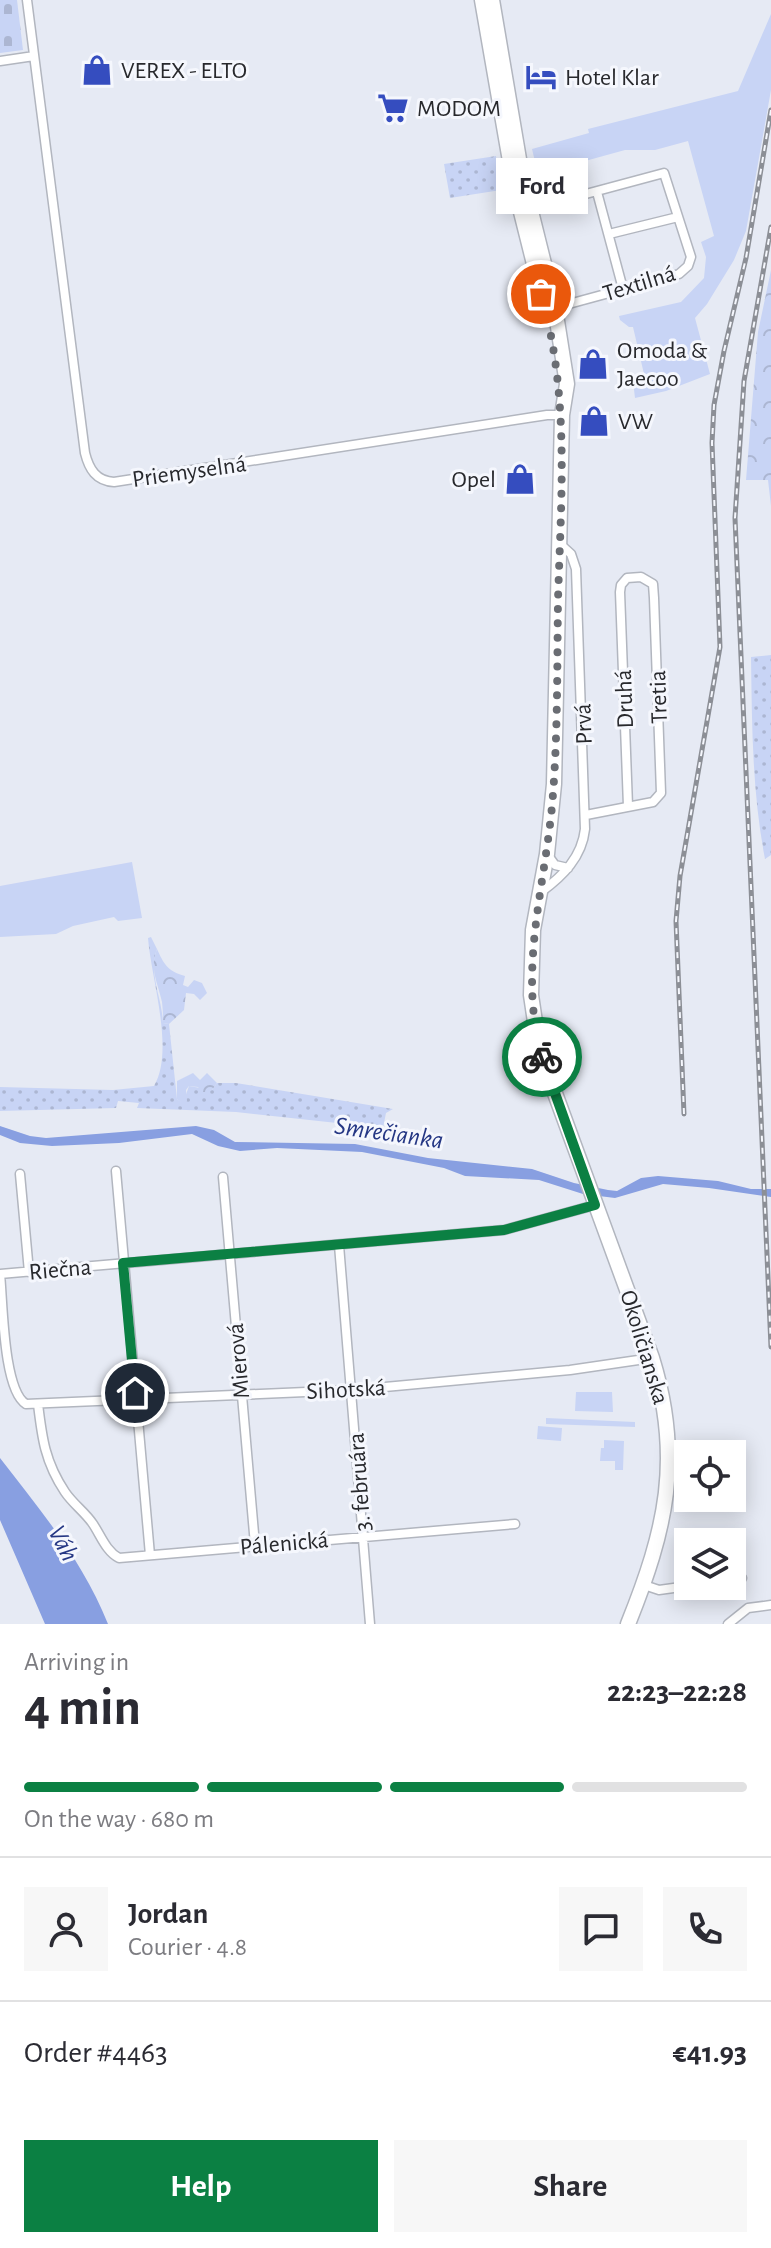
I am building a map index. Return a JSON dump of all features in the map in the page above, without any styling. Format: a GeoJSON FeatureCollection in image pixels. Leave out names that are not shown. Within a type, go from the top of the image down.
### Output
{"type":"FeatureCollection","features":[{"type":"Feature","properties":{"kind":"main road"},"geometry":{"type":"LineString","coordinates":[[482,0],[514,184],[550,309]]}},
{"type":"Feature","properties":{"kind":"main road"},"geometry":{"type":"LineString","coordinates":[[492,0],[511,119],[550,309]]}},
{"type":"Feature","properties":{"kind":"main road","name":"Okoličianska"},"geometry":{"type":"LineString","coordinates":[[550,309],[567,384],[562,415],[554,784],[531,970],[533,1019],[545,1066],[652,1358],[666,1412],[669,1465],[661,1523],[644,1585],[628,1624]]}},
{"type":"Feature","properties":{"kind":"street","name":"Priemyselná"},"geometry":{"type":"LineString","coordinates":[[27,0],[85,453],[97,477],[114,482],[562,415]]}},
{"type":"Feature","properties":{"kind":"street"},"geometry":{"type":"LineString","coordinates":[[0,61],[34,56]]}},
{"type":"Feature","properties":{"kind":"street","name":"Textilná"},"geometry":{"type":"LineString","coordinates":[[530,209],[664,173],[691,257],[685,270],[679,274],[550,309]]}},
{"type":"Feature","properties":{"kind":"street"},"geometry":{"type":"LineString","coordinates":[[597,192],[623,289]]}},
{"type":"Feature","properties":{"kind":"street"},"geometry":{"type":"LineString","coordinates":[[609,234],[678,217]]}},
{"type":"Feature","properties":{"kind":"street","name":"Prvá"},"geometry":{"type":"LineString","coordinates":[[539,894],[568,868],[583,841],[586,815],[576,569],[571,554],[560,544]]}},
{"type":"Feature","properties":{"kind":"street","name":"Tretia"},"geometry":{"type":"LineString","coordinates":[[620,592],[627,578],[641,577],[653,584],[660,797],[653,802],[628,806]]}},
{"type":"Feature","properties":{"kind":"street","name":"Druhá"},"geometry":{"type":"LineString","coordinates":[[620,592],[628,806]]}},
{"type":"Feature","properties":{"kind":"street"},"geometry":{"type":"LineString","coordinates":[[586,815],[628,806]]}},
{"type":"Feature","properties":{"kind":"street"},"geometry":{"type":"LineString","coordinates":[[547,854],[555,865],[568,868]]}},
{"type":"Feature","properties":{"kind":"street"},"geometry":{"type":"LineString","coordinates":[[116,1171],[150,1555]]}},
{"type":"Feature","properties":{"kind":"street"},"geometry":{"type":"LineString","coordinates":[[20,1174],[29,1272]]}},
{"type":"Feature","properties":{"kind":"street","name":"Mierová"},"geometry":{"type":"LineString","coordinates":[[223,1177],[255,1545]]}},
{"type":"Feature","properties":{"kind":"street","name":"Riečna"},"geometry":{"type":"LineString","coordinates":[[0,1274],[504,1230],[595,1203]]}},
{"type":"Feature","properties":{"kind":"street","name":"3. februára"},"geometry":{"type":"LineString","coordinates":[[339,1245],[370,1624]]}},
{"type":"Feature","properties":{"kind":"street"},"geometry":{"type":"LineString","coordinates":[[0,1274],[9,1364],[15,1392],[23,1403],[38,1404]]}},
{"type":"Feature","properties":{"kind":"street","name":"Sihotská"},"geometry":{"type":"LineString","coordinates":[[38,1404],[352,1390],[548,1372],[652,1358]]}},
{"type":"Feature","properties":{"kind":"street","name":"Pálenická"},"geometry":{"type":"LineString","coordinates":[[38,1404],[45,1453],[66,1494],[116,1557],[515,1524]]}},
{"type":"Feature","properties":{"kind":"street"},"geometry":{"type":"LineString","coordinates":[[644,1585],[659,1590],[674,1588]]}},
{"type":"Feature","properties":{"kind":"street"},"geometry":{"type":"LineString","coordinates":[[728,1624],[748,1608],[771,1605]]}},
{"type":"Feature","properties":{"kind":"green space"},"geometry":{"type":"Polygon","coordinates":[[[0,0],[17,0],[23,50],[0,53],[0,0]]]}},
{"type":"Feature","properties":{"kind":"green space"},"geometry":{"type":"Polygon","coordinates":[[[771,14],[771,90],[746,231],[734,260],[695,318],[710,374],[666,391],[635,398],[633,381],[644,374],[633,327],[620,320],[619,316],[681,302],[704,278],[706,257],[701,242],[714,236],[688,141],[655,150],[625,150],[538,174],[532,149],[589,133],[588,129],[738,91],[771,14]]]}},
{"type":"Feature","properties":{"kind":"green space"},"geometry":{"type":"Polygon","coordinates":[[[496,156],[501,190],[450,198],[444,164],[496,156]]]}},
{"type":"Feature","properties":{"kind":"green space"},"geometry":{"type":"Polygon","coordinates":[[[771,270],[771,506],[768,480],[746,480],[758,332],[771,270]]]}},
{"type":"Feature","properties":{"kind":"green space"},"geometry":{"type":"Polygon","coordinates":[[[771,655],[771,855],[765,859],[755,784],[751,657],[771,655]]]}},
{"type":"Feature","properties":{"kind":"green space"},"geometry":{"type":"Polygon","coordinates":[[[132,862],[142,918],[118,921],[114,917],[73,926],[56,934],[0,937],[0,886],[132,862]]]}},
{"type":"Feature","properties":{"kind":"green space"},"geometry":{"type":"Polygon","coordinates":[[[151,937],[157,949],[155,976],[163,1023],[169,1024],[177,1099],[183,1103],[189,1086],[212,1090],[217,1083],[236,1083],[393,1109],[386,1113],[383,1128],[236,1112],[137,1108],[139,1103],[118,1101],[116,1108],[0,1111],[0,1087],[113,1090],[154,1086],[160,1071],[162,1034],[148,938],[151,937]]]}},
{"type":"Feature","properties":{"kind":"green space"},"geometry":{"type":"Polygon","coordinates":[[[157,949],[167,966],[185,976],[183,985],[188,987],[194,980],[202,983],[207,993],[200,1000],[194,994],[186,993],[184,1010],[169,1024],[163,1023],[162,1002],[155,976],[157,949]]]}},
{"type":"Feature","properties":{"kind":"green space"},"geometry":{"type":"Polygon","coordinates":[[[193,1073],[200,1080],[207,1073],[217,1083],[212,1090],[202,1093],[198,1087],[189,1086],[186,1090],[187,1101],[183,1104],[177,1099],[177,1081],[193,1073]]]}},
{"type":"Feature","properties":{"kind":"green space"},"geometry":{"type":"Polygon","coordinates":[[[576,1392],[612,1392],[613,1412],[575,1411],[576,1392]]]}},
{"type":"Feature","properties":{"kind":"green space"},"geometry":{"type":"Polygon","coordinates":[[[546,1418],[635,1422],[635,1427],[546,1424],[546,1418]]]}},
{"type":"Feature","properties":{"kind":"green space"},"geometry":{"type":"Polygon","coordinates":[[[538,1426],[562,1428],[561,1441],[537,1439],[538,1426]]]}},
{"type":"Feature","properties":{"kind":"green space"},"geometry":{"type":"Polygon","coordinates":[[[604,1440],[624,1441],[623,1470],[615,1470],[615,1461],[600,1461],[604,1440]]]}},
{"type":"Feature","properties":{"kind":"water"},"geometry":{"type":"Polygon","coordinates":[[[0,1126],[46,1138],[196,1126],[214,1130],[235,1142],[355,1144],[428,1158],[532,1169],[608,1190],[617,1191],[641,1178],[658,1176],[771,1189],[771,1197],[663,1184],[615,1198],[583,1194],[539,1180],[465,1176],[444,1168],[362,1152],[277,1148],[240,1151],[218,1146],[192,1134],[119,1143],[52,1146],[20,1143],[0,1135],[0,1126]]]}},
{"type":"Feature","properties":{"kind":"water"},"geometry":{"type":"Polygon","coordinates":[[[0,1458],[74,1558],[108,1624],[45,1624],[0,1520],[0,1458]]]}},
{"type":"Feature","properties":{"kind":"railway"},"geometry":{"type":"LineString","coordinates":[[684,1114],[676,921],[680,876],[720,647],[712,443],[714,405],[746,258],[771,110]]}},
{"type":"Feature","properties":{"kind":"railway"},"geometry":{"type":"LineString","coordinates":[[771,227],[744,381],[735,518],[771,1347]]}},
{"type":"Feature","properties":{"kind":"way so far"},"geometry":{"type":"LineString","coordinates":[[541,294],[562,415],[554,784],[531,970],[533,1019],[542,1057]]}},
{"type":"Feature","properties":{"kind":"place","name":"VEREX - ELTO"},"geometry":{"type":"Point","coordinates":[97,70]}},
{"type":"Feature","properties":{"kind":"place","name":"Hotel Klar"},"geometry":{"type":"Point","coordinates":[541,77]}},
{"type":"Feature","properties":{"kind":"place","name":"MODOM"},"geometry":{"type":"Point","coordinates":[393,108]}},
{"type":"Feature","properties":{"kind":"place","name":"Ford"},"geometry":{"type":"Point","coordinates":[541,294]}},
{"type":"Feature","properties":{"kind":"place","name":"Omoda & Jaecoo"},"geometry":{"type":"Point","coordinates":[593,364]}},
{"type":"Feature","properties":{"kind":"place","name":"VW"},"geometry":{"type":"Point","coordinates":[594,421]}},
{"type":"Feature","properties":{"kind":"place","name":"Opel"},"geometry":{"type":"Point","coordinates":[520,479]}},
{"type":"Feature","properties":{"kind":"route"},"geometry":{"type":"LineString","coordinates":[[135,1393],[123,1263],[504,1230],[524,1227],[595,1205],[542,1057]]}},
{"type":"Feature","properties":{"kind":"water label","name":"Smrečianka"},"geometry":{"type":"Point","coordinates":[389,1132]}},
{"type":"Feature","properties":{"kind":"water label","name":"Váh"},"geometry":{"type":"Point","coordinates":[64,1543]}}]}
